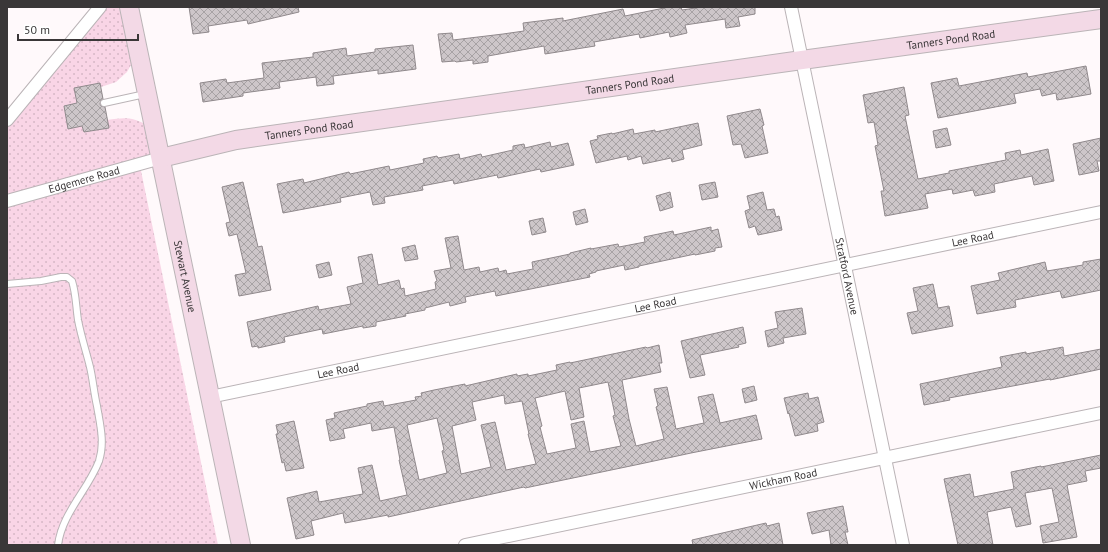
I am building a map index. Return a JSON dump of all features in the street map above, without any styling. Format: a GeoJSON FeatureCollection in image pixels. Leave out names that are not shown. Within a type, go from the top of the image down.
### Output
{"type":"FeatureCollection","features":[{"type":"Feature","properties":{"kind":"street"},"geometry":{"type":"LineString","coordinates":[[7,120],[100,7]]}},
{"type":"Feature","properties":{"kind":"street","name":"Stewart Avenue"},"geometry":{"type":"LineString","coordinates":[[129,7],[241,545]]}},
{"type":"Feature","properties":{"kind":"street","name":"Stratford Avenue"},"geometry":{"type":"LineString","coordinates":[[791,7],[903,545]]}},
{"type":"Feature","properties":{"kind":"street","name":"Tanners Pond Road"},"geometry":{"type":"LineString","coordinates":[[161,158],[236,140],[1101,19]]}},
{"type":"Feature","properties":{"kind":"street","name":"Edgemere Road"},"geometry":{"type":"LineString","coordinates":[[7,201],[161,158]]}},
{"type":"Feature","properties":{"kind":"street","name":"Lee Road"},"geometry":{"type":"LineString","coordinates":[[210,397],[1101,212]]}},
{"type":"Feature","properties":{"kind":"street","name":"Wickham Road"},"geometry":{"type":"LineString","coordinates":[[465,545],[1101,413]]}},
{"type":"Feature","properties":{"kind":"lane"},"geometry":{"type":"LineString","coordinates":[[104,103],[147,94]]}},
{"type":"Feature","properties":{"kind":"lane"},"geometry":{"type":"LineString","coordinates":[[7,284],[67,277],[72,280],[74,287],[78,319],[90,369],[102,442],[99,459],[91,479],[72,509],[59,534],[58,545]]}},
{"type":"Feature","properties":{"kind":"shaded area"},"geometry":{"type":"Polygon","coordinates":[[[105,7],[124,7],[135,58],[127,72],[116,82],[101,87],[100,83],[75,88],[77,103],[64,106],[68,129],[82,126],[84,132],[108,128],[107,120],[119,118],[133,119],[148,125],[155,155],[139,161],[218,545],[7,545],[7,125],[105,7]]]}},
{"type":"Feature","properties":{"kind":"building"},"geometry":{"type":"Polygon","coordinates":[[[189,7],[298,7],[299,12],[248,24],[247,20],[208,26],[209,32],[193,34],[189,7]]]}},
{"type":"Feature","properties":{"kind":"building"},"geometry":{"type":"Polygon","coordinates":[[[669,7],[681,7],[682,10],[702,7],[755,7],[755,14],[738,17],[740,26],[726,28],[725,19],[685,25],[687,33],[670,37],[669,32],[640,38],[639,34],[594,42],[595,46],[545,54],[544,46],[488,56],[488,62],[473,64],[473,60],[442,62],[438,34],[452,33],[453,40],[524,31],[523,23],[563,18],[563,21],[623,9],[625,16],[669,7]]]}},
{"type":"Feature","properties":{"kind":"building"},"geometry":{"type":"Polygon","coordinates":[[[413,45],[416,69],[378,74],[378,70],[333,76],[334,84],[317,86],[316,77],[279,82],[280,88],[243,93],[243,96],[203,102],[200,83],[226,79],[227,83],[264,78],[262,63],[313,57],[313,53],[346,48],[347,56],[375,52],[375,49],[413,45]]]}},
{"type":"Feature","properties":{"kind":"building"},"geometry":{"type":"Polygon","coordinates":[[[1086,66],[1091,94],[1057,100],[1056,93],[1042,96],[1040,89],[1014,94],[1016,103],[938,118],[931,83],[957,78],[959,86],[1027,73],[1028,77],[1086,66]]]}},
{"type":"Feature","properties":{"kind":"building"},"geometry":{"type":"Polygon","coordinates":[[[100,83],[103,99],[101,100],[100,104],[101,106],[105,107],[109,128],[84,132],[82,126],[68,129],[64,106],[77,103],[74,88],[100,83]]]}},
{"type":"Feature","properties":{"kind":"building"},"geometry":{"type":"Polygon","coordinates":[[[904,87],[909,115],[905,116],[918,179],[949,173],[949,171],[1006,160],[1005,153],[1020,150],[1021,155],[1048,149],[1054,181],[1034,185],[1032,176],[994,184],[995,192],[975,196],[973,190],[953,194],[952,189],[925,194],[928,208],[885,216],[881,191],[884,191],[875,146],[878,145],[874,122],[868,123],[863,95],[904,87]]]}},
{"type":"Feature","properties":{"kind":"building"},"geometry":{"type":"Polygon","coordinates":[[[760,109],[768,153],[745,158],[741,144],[733,145],[727,116],[760,109]]]}},
{"type":"Feature","properties":{"kind":"building"},"geometry":{"type":"Polygon","coordinates":[[[698,123],[702,145],[682,150],[684,159],[672,162],[671,158],[643,164],[641,156],[628,160],[627,156],[596,163],[590,141],[598,139],[597,136],[633,129],[634,134],[655,130],[655,132],[698,123]]]}},
{"type":"Feature","properties":{"kind":"building"},"geometry":{"type":"Polygon","coordinates":[[[947,128],[951,145],[936,148],[933,131],[947,128]]]}},
{"type":"Feature","properties":{"kind":"building"},"geometry":{"type":"Polygon","coordinates":[[[1101,138],[1101,161],[1097,161],[1099,171],[1079,175],[1073,144],[1101,138]]]}},
{"type":"Feature","properties":{"kind":"building"},"geometry":{"type":"Polygon","coordinates":[[[550,142],[551,147],[568,143],[574,165],[541,172],[540,169],[498,178],[497,175],[454,184],[453,180],[422,186],[423,190],[384,197],[385,203],[373,205],[370,192],[340,198],[341,202],[283,213],[277,184],[303,179],[304,183],[349,172],[350,174],[389,166],[390,170],[424,163],[423,159],[437,156],[438,158],[459,154],[460,159],[481,154],[482,157],[513,150],[513,146],[524,144],[525,148],[550,142]]]}},
{"type":"Feature","properties":{"kind":"building"},"geometry":{"type":"Polygon","coordinates":[[[243,182],[258,247],[262,246],[271,290],[239,296],[235,275],[246,273],[237,234],[229,236],[226,223],[230,222],[222,187],[243,182]]]}},
{"type":"Feature","properties":{"kind":"building"},"geometry":{"type":"Polygon","coordinates":[[[715,182],[718,197],[702,200],[699,185],[715,182]]]}},
{"type":"Feature","properties":{"kind":"building"},"geometry":{"type":"Polygon","coordinates":[[[670,192],[673,207],[660,211],[656,196],[670,192]]]}},
{"type":"Feature","properties":{"kind":"building"},"geometry":{"type":"Polygon","coordinates":[[[763,192],[767,210],[774,209],[776,217],[779,216],[782,230],[758,235],[755,226],[749,228],[745,211],[750,209],[747,196],[763,192]]]}},
{"type":"Feature","properties":{"kind":"building"},"geometry":{"type":"Polygon","coordinates":[[[585,209],[588,222],[576,225],[573,212],[585,209]]]}},
{"type":"Feature","properties":{"kind":"building"},"geometry":{"type":"Polygon","coordinates":[[[543,218],[546,232],[532,235],[529,221],[543,218]]]}},
{"type":"Feature","properties":{"kind":"building"},"geometry":{"type":"Polygon","coordinates":[[[711,227],[711,231],[718,229],[722,247],[715,248],[715,251],[625,270],[624,265],[596,271],[589,274],[590,277],[496,296],[495,291],[465,297],[466,302],[450,306],[449,302],[425,308],[425,310],[405,314],[406,316],[376,322],[376,326],[363,328],[363,326],[323,334],[322,329],[284,337],[285,342],[258,348],[258,346],[252,347],[247,322],[318,306],[319,310],[351,304],[347,287],[363,283],[358,257],[372,254],[378,285],[399,280],[401,289],[404,288],[405,296],[436,289],[435,282],[437,281],[434,271],[451,268],[445,238],[458,236],[464,270],[479,267],[480,272],[498,268],[499,272],[506,270],[507,274],[533,269],[532,262],[591,248],[618,244],[619,247],[645,242],[644,237],[673,231],[674,235],[711,227]]]}},
{"type":"Feature","properties":{"kind":"building"},"geometry":{"type":"Polygon","coordinates":[[[415,245],[418,259],[405,261],[402,248],[415,245]]]}},
{"type":"Feature","properties":{"kind":"building"},"geometry":{"type":"Polygon","coordinates":[[[1101,259],[1101,290],[1062,298],[1060,291],[1015,300],[1016,307],[977,314],[971,286],[1000,280],[998,273],[1045,262],[1047,271],[1083,265],[1083,262],[1101,259]]]}},
{"type":"Feature","properties":{"kind":"building"},"geometry":{"type":"Polygon","coordinates":[[[329,262],[332,275],[319,278],[316,265],[329,262]]]}},
{"type":"Feature","properties":{"kind":"building"},"geometry":{"type":"Polygon","coordinates":[[[933,284],[938,308],[949,306],[953,326],[912,334],[907,313],[918,311],[913,288],[933,284]]]}},
{"type":"Feature","properties":{"kind":"building"},"geometry":{"type":"Polygon","coordinates":[[[802,308],[806,334],[783,338],[784,343],[768,347],[765,331],[778,328],[775,312],[802,308]]]}},
{"type":"Feature","properties":{"kind":"building"},"geometry":{"type":"Polygon","coordinates":[[[743,327],[746,343],[738,345],[739,347],[700,355],[705,375],[690,378],[681,341],[743,327]]]}},
{"type":"Feature","properties":{"kind":"building"},"geometry":{"type":"Polygon","coordinates":[[[659,345],[662,363],[659,363],[661,372],[622,380],[629,419],[636,446],[664,439],[656,407],[658,406],[654,389],[667,387],[676,429],[704,423],[698,397],[713,394],[720,423],[756,415],[762,439],[524,487],[388,517],[388,515],[345,523],[343,513],[311,521],[314,535],[296,539],[287,498],[317,491],[319,502],[363,494],[358,468],[372,465],[380,501],[407,495],[399,460],[394,427],[372,431],[371,423],[343,429],[345,438],[330,441],[326,420],[335,418],[334,413],[383,401],[384,406],[416,400],[415,397],[422,396],[421,393],[434,390],[465,384],[465,386],[517,374],[517,376],[528,374],[528,376],[557,370],[556,365],[659,345]],[[608,382],[579,388],[584,417],[571,420],[565,391],[535,398],[547,454],[576,448],[571,424],[584,421],[590,452],[621,446],[613,416],[615,415],[608,382]],[[504,395],[472,402],[476,420],[452,426],[461,474],[491,467],[481,425],[495,422],[506,470],[536,464],[528,434],[522,401],[505,404],[504,395]],[[437,418],[407,425],[419,480],[447,473],[437,418]]]}},
{"type":"Feature","properties":{"kind":"building"},"geometry":{"type":"Polygon","coordinates":[[[1063,347],[1064,356],[1101,349],[1101,369],[1050,380],[949,398],[950,400],[924,405],[920,384],[1002,367],[1000,357],[1063,347]]]}},
{"type":"Feature","properties":{"kind":"building"},"geometry":{"type":"Polygon","coordinates":[[[754,386],[757,400],[745,403],[742,389],[754,386]]]}},
{"type":"Feature","properties":{"kind":"building"},"geometry":{"type":"Polygon","coordinates":[[[808,393],[809,399],[818,397],[824,422],[817,424],[818,431],[795,436],[784,398],[808,393]]]}},
{"type":"Feature","properties":{"kind":"building"},"geometry":{"type":"Polygon","coordinates":[[[294,421],[304,468],[286,471],[284,462],[282,463],[276,434],[278,434],[276,425],[294,421]]]}},
{"type":"Feature","properties":{"kind":"building"},"geometry":{"type":"Polygon","coordinates":[[[1101,455],[1101,468],[1085,471],[1087,481],[1067,485],[1077,537],[1043,543],[1040,526],[1059,522],[1052,488],[1025,493],[1031,524],[1016,527],[1011,507],[987,512],[993,545],[958,545],[944,479],[970,474],[974,497],[1014,489],[1011,472],[1101,455]]]}},
{"type":"Feature","properties":{"kind":"building"},"geometry":{"type":"Polygon","coordinates":[[[843,506],[848,532],[845,532],[848,545],[831,545],[829,530],[812,534],[807,513],[843,506]]]}},
{"type":"Feature","properties":{"kind":"building"},"geometry":{"type":"Polygon","coordinates":[[[766,523],[767,526],[779,523],[783,545],[693,545],[692,540],[766,523]]]}}]}
